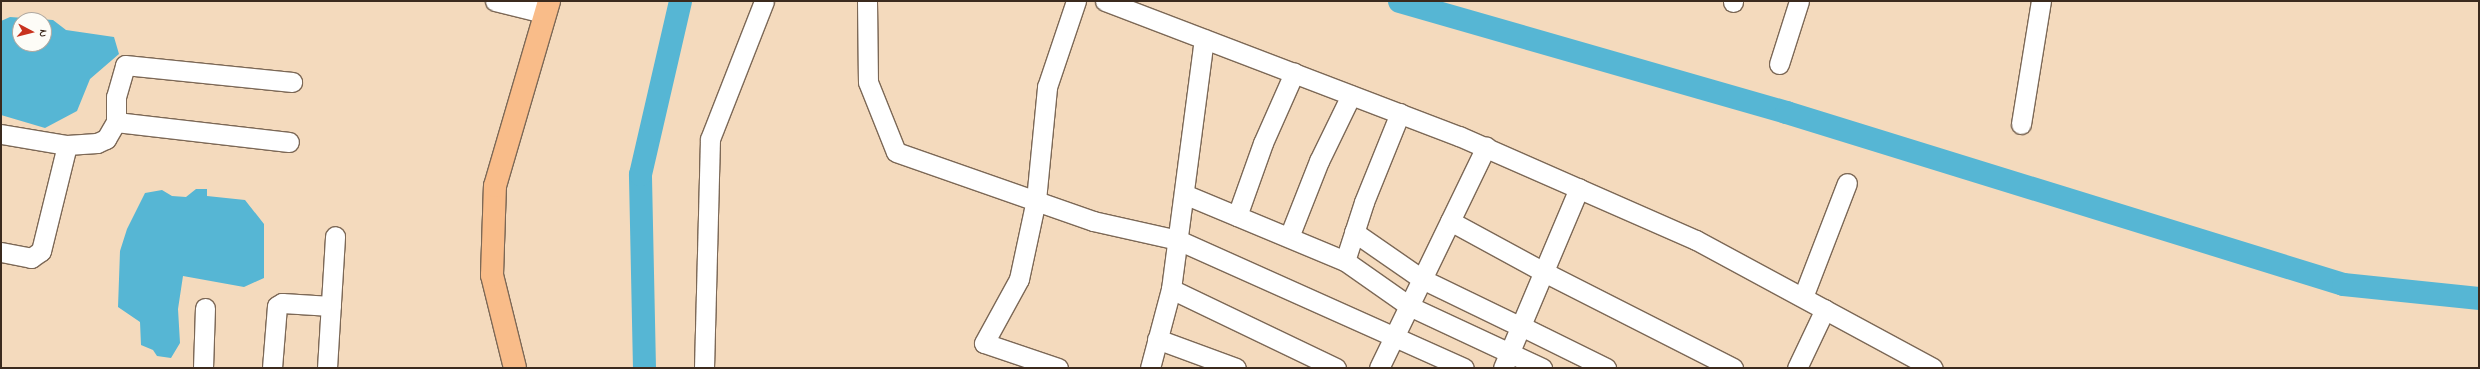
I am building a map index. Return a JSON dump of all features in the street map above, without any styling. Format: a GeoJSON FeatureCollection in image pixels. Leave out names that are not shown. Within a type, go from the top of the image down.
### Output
{"type":"FeatureCollection","features":[{"type":"Feature","properties":{"kind":"main road"},"geometry":{"type":"LineString","coordinates":[[515,368],[492,275],[494,186],[546,7]]}},
{"type":"Feature","properties":{"kind":"street"},"geometry":{"type":"LineString","coordinates":[[495,1],[546,7]]}},
{"type":"Feature","properties":{"kind":"street"},"geometry":{"type":"LineString","coordinates":[[704,368],[710,139],[764,1]]}},
{"type":"Feature","properties":{"kind":"street"},"geometry":{"type":"LineString","coordinates":[[867,1],[868,82],[896,152],[1093,221],[1178,240],[1394,338],[1464,368]]}},
{"type":"Feature","properties":{"kind":"street"},"geometry":{"type":"LineString","coordinates":[[1058,368],[984,343],[1019,279],[1036,200],[1047,87],[1076,1]]}},
{"type":"Feature","properties":{"kind":"street"},"geometry":{"type":"LineString","coordinates":[[1105,1],[1400,113],[1486,147],[1579,188],[1696,240],[1933,368]]}},
{"type":"Feature","properties":{"kind":"street"},"geometry":{"type":"LineString","coordinates":[[1779,64],[1799,1]]}},
{"type":"Feature","properties":{"kind":"street"},"geometry":{"type":"LineString","coordinates":[[2021,124],[2022,102],[2041,1]]}},
{"type":"Feature","properties":{"kind":"street"},"geometry":{"type":"LineString","coordinates":[[1150,368],[1171,289],[1204,39]]}},
{"type":"Feature","properties":{"kind":"street"},"geometry":{"type":"LineString","coordinates":[[1,134],[67,145],[97,143],[106,139],[116,122],[116,97],[125,65],[292,82]]}},
{"type":"Feature","properties":{"kind":"street"},"geometry":{"type":"LineString","coordinates":[[1237,216],[1263,143],[1294,73]]}},
{"type":"Feature","properties":{"kind":"street"},"geometry":{"type":"LineString","coordinates":[[1289,237],[1319,161],[1351,94]]}},
{"type":"Feature","properties":{"kind":"street"},"geometry":{"type":"LineString","coordinates":[[1345,261],[1354,232],[1400,113]]}},
{"type":"Feature","properties":{"kind":"street"},"geometry":{"type":"LineString","coordinates":[[116,122],[289,142]]}},
{"type":"Feature","properties":{"kind":"street"},"geometry":{"type":"LineString","coordinates":[[1,252],[31,258],[41,251],[67,145]]}},
{"type":"Feature","properties":{"kind":"street"},"geometry":{"type":"LineString","coordinates":[[1379,368],[1486,147]]}},
{"type":"Feature","properties":{"kind":"street"},"geometry":{"type":"LineString","coordinates":[[1803,297],[1847,183]]}},
{"type":"Feature","properties":{"kind":"street"},"geometry":{"type":"LineString","coordinates":[[1507,360],[1517,324],[1544,272],[1579,188]]}},
{"type":"Feature","properties":{"kind":"street"},"geometry":{"type":"LineString","coordinates":[[1184,194],[1345,261],[1409,306],[1507,360],[1542,368]]}},
{"type":"Feature","properties":{"kind":"street"},"geometry":{"type":"LineString","coordinates":[[1450,220],[1544,272],[1733,368]]}},
{"type":"Feature","properties":{"kind":"street"},"geometry":{"type":"LineString","coordinates":[[1354,232],[1422,279],[1606,368]]}},
{"type":"Feature","properties":{"kind":"street"},"geometry":{"type":"LineString","coordinates":[[327,368],[336,236]]}},
{"type":"Feature","properties":{"kind":"street"},"geometry":{"type":"LineString","coordinates":[[1171,289],[1336,368]]}},
{"type":"Feature","properties":{"kind":"street"},"geometry":{"type":"LineString","coordinates":[[272,368],[277,306],[282,303],[331,306]]}},
{"type":"Feature","properties":{"kind":"street"},"geometry":{"type":"LineString","coordinates":[[203,368],[205,308]]}},
{"type":"Feature","properties":{"kind":"street"},"geometry":{"type":"LineString","coordinates":[[1797,368],[1824,309]]}},
{"type":"Feature","properties":{"kind":"street"},"geometry":{"type":"LineString","coordinates":[[1157,339],[1236,368]]}},
{"type":"Feature","properties":{"kind":"water"},"geometry":{"type":"Polygon","coordinates":[[[12,17],[12,52],[52,52],[52,20],[66,30],[114,37],[119,54],[90,79],[77,111],[45,128],[1,115],[1,21],[12,17]]]}},
{"type":"Feature","properties":{"kind":"water"},"geometry":{"type":"Polygon","coordinates":[[[196,189],[207,189],[207,196],[245,200],[264,224],[264,278],[244,287],[183,276],[178,309],[180,343],[171,358],[157,356],[153,350],[141,345],[140,322],[118,307],[120,251],[127,229],[145,193],[162,190],[172,196],[186,197],[196,189]]]}},
{"type":"Feature","properties":{"kind":"waterway"},"geometry":{"type":"LineString","coordinates":[[644,368],[640,174],[680,1]]}},
{"type":"Feature","properties":{"kind":"waterway"},"geometry":{"type":"LineString","coordinates":[[1399,1],[1786,112],[2343,284],[2479,298]]}}]}
